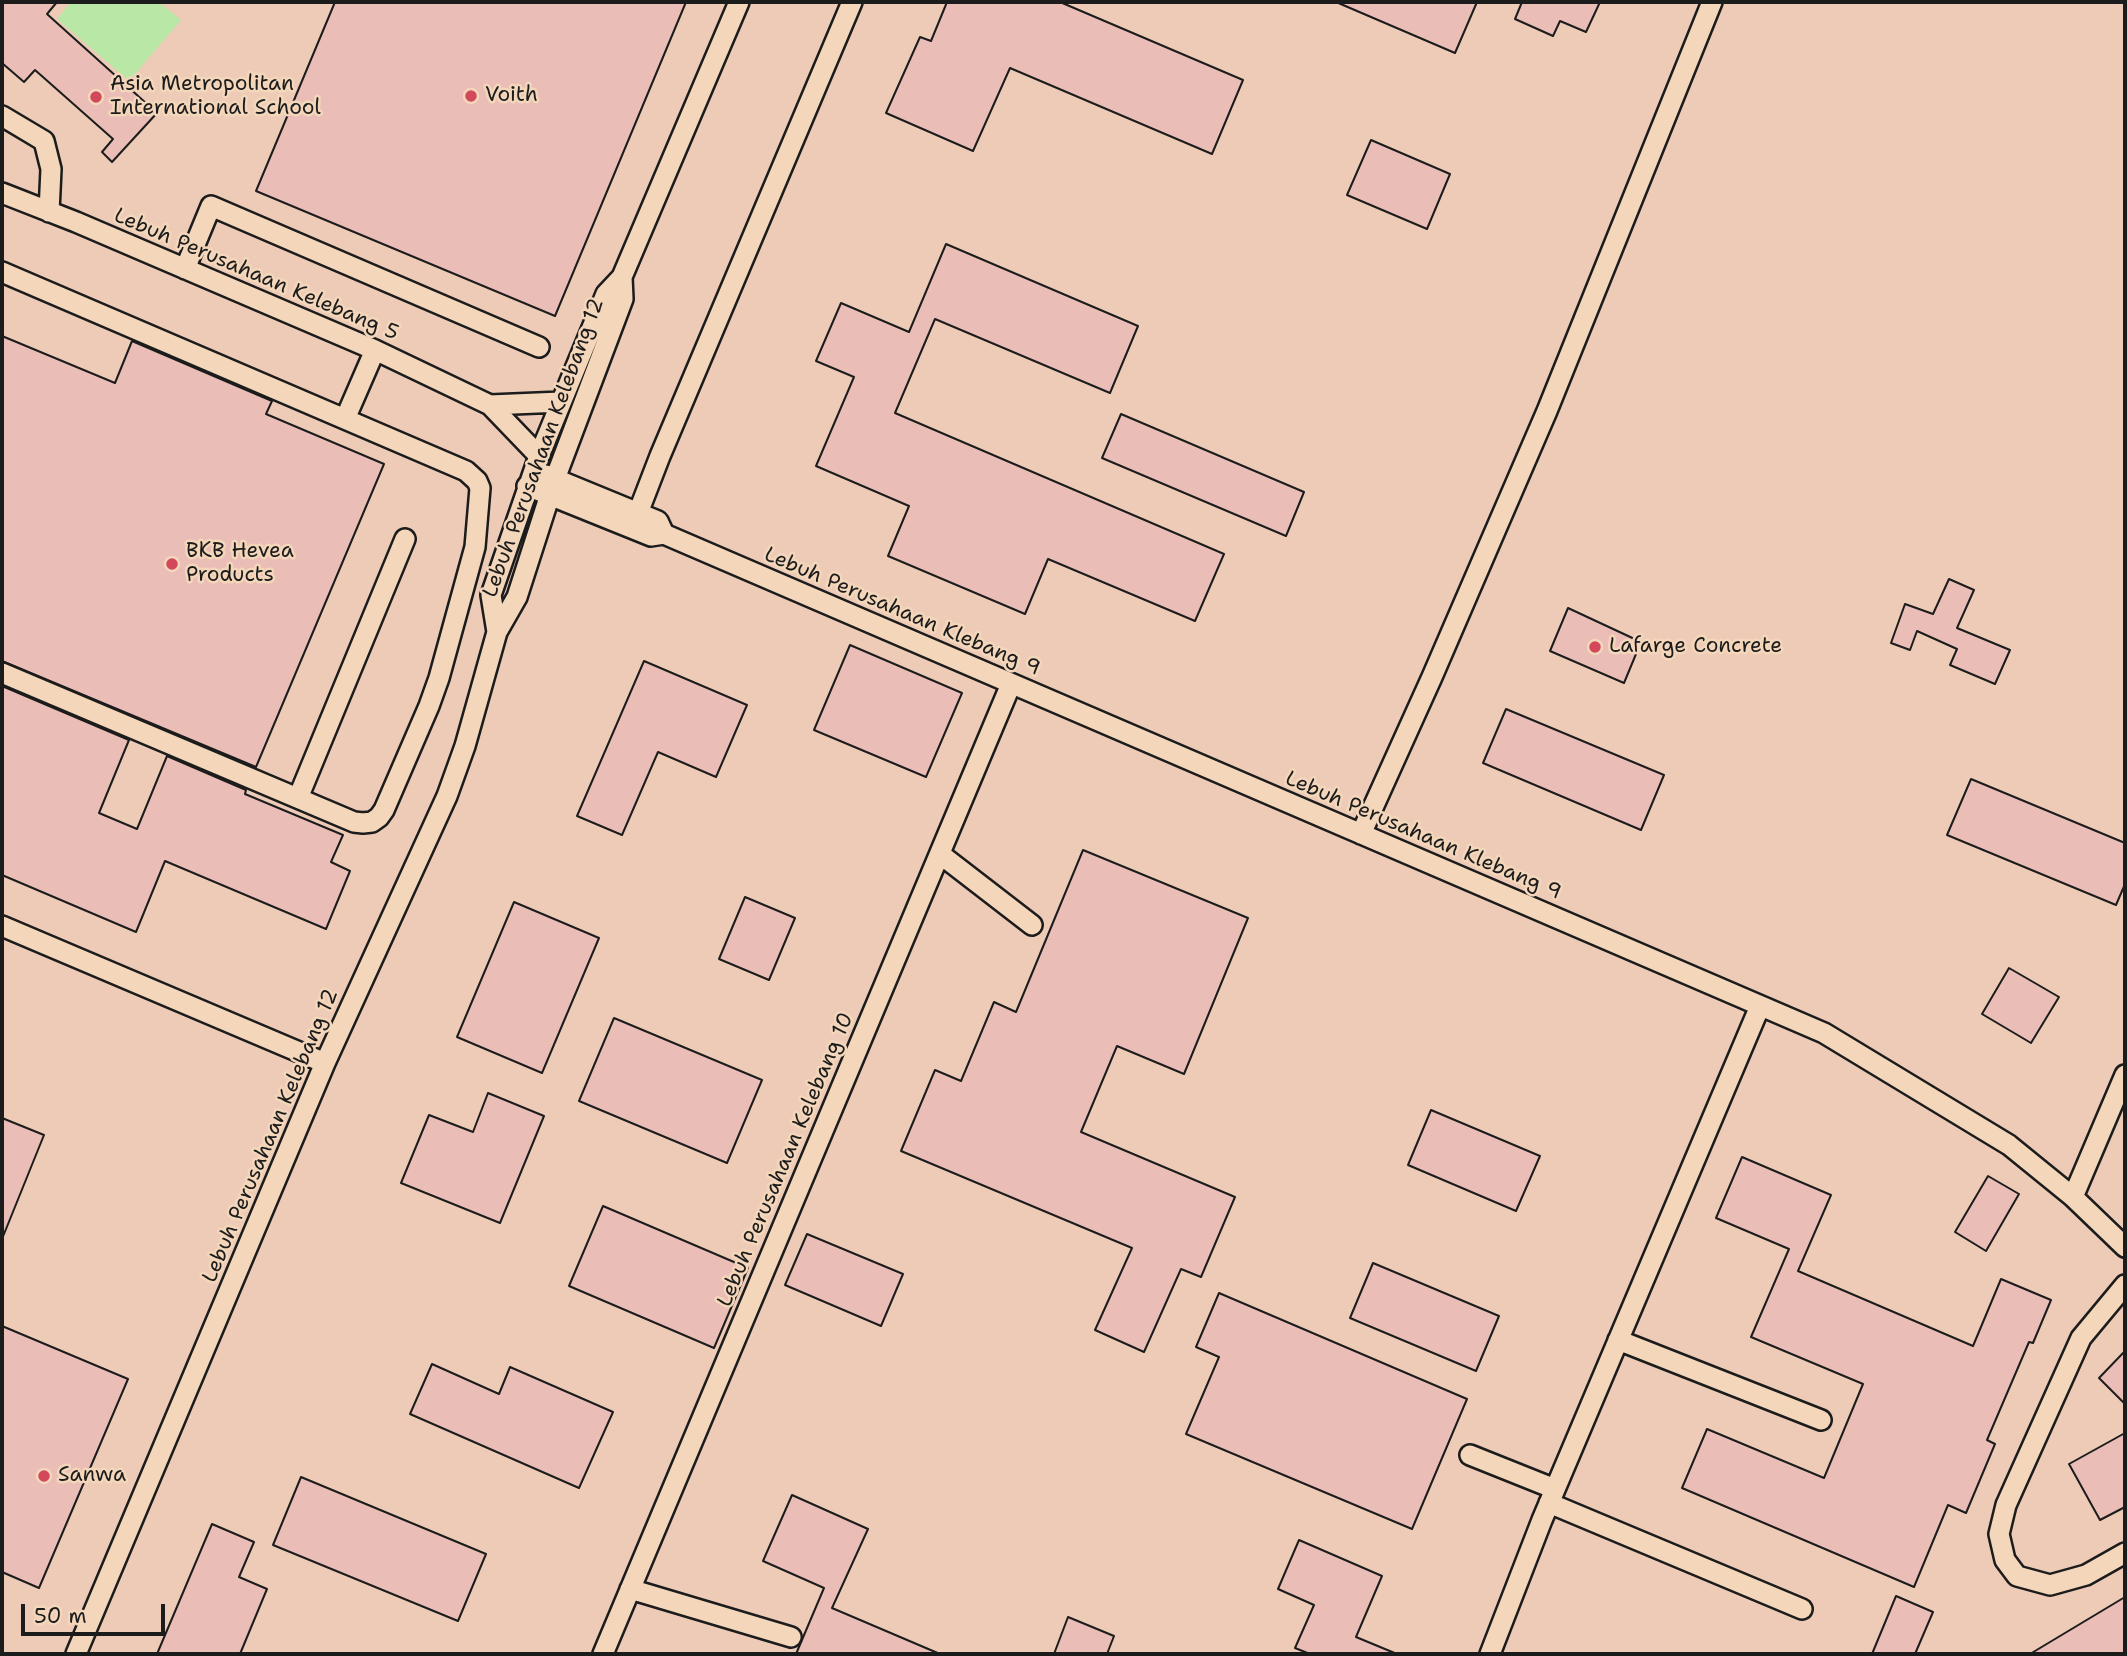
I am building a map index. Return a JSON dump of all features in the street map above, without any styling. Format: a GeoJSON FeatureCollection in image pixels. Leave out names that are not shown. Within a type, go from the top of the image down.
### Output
{"type":"FeatureCollection","features":[{"type":"Feature","properties":{"kind":"street","name":"Lebuh Perusahaan Kelebang 12"},"geometry":{"type":"LineString","coordinates":[[497,632],[491,595],[533,471],[606,294],[622,277],[738,2]]}},
{"type":"Feature","properties":{"kind":"street"},"geometry":{"type":"LineString","coordinates":[[638,513],[852,2]]}},
{"type":"Feature","properties":{"kind":"street"},"geometry":{"type":"LineString","coordinates":[[1361,834],[1547,411],[1712,2]]}},
{"type":"Feature","properties":{"kind":"street"},"geometry":{"type":"LineString","coordinates":[[2,116],[44,141],[51,169],[49,212]]}},
{"type":"Feature","properties":{"kind":"street","name":"Lebuh Perusahaan Kelebang 5"},"geometry":{"type":"LineString","coordinates":[[2,193],[375,350],[490,405],[561,402]]}},
{"type":"Feature","properties":{"kind":"street"},"geometry":{"type":"LineString","coordinates":[[185,269],[211,206],[539,347]]}},
{"type":"Feature","properties":{"kind":"street"},"geometry":{"type":"LineString","coordinates":[[2,272],[473,475],[480,488],[475,547],[432,697],[384,810],[372,822],[354,822],[2,673]]}},
{"type":"Feature","properties":{"kind":"street","name":"Lebuh Perusahaan Kelebang 12"},"geometry":{"type":"LineString","coordinates":[[76,1654],[325,1063],[447,796],[465,746],[497,632],[517,597],[553,487],[623,299],[622,277]]}},
{"type":"Feature","properties":{"kind":"street"},"geometry":{"type":"LineString","coordinates":[[345,419],[375,350]]}},
{"type":"Feature","properties":{"kind":"street","name":"Lebuh Perusahaan Kelebang 5"},"geometry":{"type":"LineString","coordinates":[[490,405],[533,471]]}},
{"type":"Feature","properties":{"kind":"street","name":"Lebuh Perusahaan Klebang 9"},"geometry":{"type":"LineString","coordinates":[[533,471],[553,487],[651,536],[664,534],[1824,1033],[2009,1145],[2073,1197],[2125,1247]]}},
{"type":"Feature","properties":{"kind":"street","name":"Lebuh Perusahaan Klebang 9"},"geometry":{"type":"LineString","coordinates":[[553,487],[658,521],[664,534]]}},
{"type":"Feature","properties":{"kind":"street"},"geometry":{"type":"LineString","coordinates":[[298,798],[405,539]]}},
{"type":"Feature","properties":{"kind":"street","name":"Lebuh Perusahaan Kelebang 10"},"geometry":{"type":"LineString","coordinates":[[603,1654],[1011,684]]}},
{"type":"Feature","properties":{"kind":"street"},"geometry":{"type":"LineString","coordinates":[[940,854],[1032,925]]}},
{"type":"Feature","properties":{"kind":"street"},"geometry":{"type":"LineString","coordinates":[[2,926],[325,1063]]}},
{"type":"Feature","properties":{"kind":"street"},"geometry":{"type":"LineString","coordinates":[[1490,1654],[1552,1496],[1760,1006]]}},
{"type":"Feature","properties":{"kind":"street"},"geometry":{"type":"LineString","coordinates":[[2073,1197],[2125,1074]]}},
{"type":"Feature","properties":{"kind":"street"},"geometry":{"type":"LineString","coordinates":[[2125,1285],[2081,1338],[2006,1505],[1999,1534],[2005,1560],[2017,1576],[2050,1584],[2086,1575],[2125,1553]]}},
{"type":"Feature","properties":{"kind":"street"},"geometry":{"type":"LineString","coordinates":[[1618,1340],[1821,1420]]}},
{"type":"Feature","properties":{"kind":"street"},"geometry":{"type":"LineString","coordinates":[[1470,1455],[1552,1496],[1802,1609]]}},
{"type":"Feature","properties":{"kind":"street"},"geometry":{"type":"LineString","coordinates":[[630,1589],[791,1637]]}},
{"type":"Feature","properties":{"kind":"shaded area"},"geometry":{"type":"Polygon","coordinates":[[[2,2],[2125,2],[2125,1654],[2,1654],[2,2]]]}},
{"type":"Feature","properties":{"kind":"green space"},"geometry":{"type":"Polygon","coordinates":[[[71,2],[159,2],[181,20],[129,81],[57,19],[71,2]]]}},
{"type":"Feature","properties":{"kind":"building"},"geometry":{"type":"Polygon","coordinates":[[[2,2],[57,2],[47,14],[157,113],[112,162],[102,152],[113,139],[35,70],[24,82],[2,63],[2,2]]]}},
{"type":"Feature","properties":{"kind":"building","name":"Voith"},"geometry":{"type":"Polygon","coordinates":[[[335,2],[686,2],[555,316],[256,191],[335,2]]]}},
{"type":"Feature","properties":{"kind":"building"},"geometry":{"type":"Polygon","coordinates":[[[947,2],[1060,2],[1243,80],[1212,154],[1010,68],[973,151],[886,113],[920,37],[931,41],[947,2]]]}},
{"type":"Feature","properties":{"kind":"building"},"geometry":{"type":"Polygon","coordinates":[[[1336,2],[1477,2],[1455,53],[1336,2]]]}},
{"type":"Feature","properties":{"kind":"building"},"geometry":{"type":"Polygon","coordinates":[[[1522,2],[1600,2],[1586,32],[1560,21],[1553,36],[1515,19],[1522,2]]]}},
{"type":"Feature","properties":{"kind":"building"},"geometry":{"type":"Polygon","coordinates":[[[1371,140],[1450,174],[1427,229],[1347,195],[1371,140]]]}},
{"type":"Feature","properties":{"kind":"building"},"geometry":{"type":"Polygon","coordinates":[[[946,244],[1138,326],[1110,393],[935,319],[895,413],[1224,554],[1195,621],[1048,559],[1025,614],[888,556],[909,506],[816,466],[854,377],[816,361],[841,303],[909,332],[946,244]]]}},
{"type":"Feature","properties":{"kind":"building","name":"BKB Hevea Products"},"geometry":{"type":"Polygon","coordinates":[[[2,336],[115,383],[132,341],[272,401],[266,414],[384,464],[256,767],[2,661],[2,336]]]}},
{"type":"Feature","properties":{"kind":"building"},"geometry":{"type":"Polygon","coordinates":[[[1121,414],[1304,492],[1286,536],[1102,458],[1121,414]]]}},
{"type":"Feature","properties":{"kind":"building"},"geometry":{"type":"Polygon","coordinates":[[[1949,579],[1974,590],[1957,628],[2010,650],[1995,684],[1950,665],[1957,649],[1917,631],[1910,650],[1891,643],[1905,604],[1933,614],[1949,579]]]}},
{"type":"Feature","properties":{"kind":"building","name":"Lafarge Concrete"},"geometry":{"type":"Polygon","coordinates":[[[1568,608],[1641,642],[1624,683],[1550,651],[1568,608]]]}},
{"type":"Feature","properties":{"kind":"building"},"geometry":{"type":"Polygon","coordinates":[[[850,645],[962,693],[926,777],[814,730],[850,645]]]}},
{"type":"Feature","properties":{"kind":"building"},"geometry":{"type":"Polygon","coordinates":[[[644,661],[747,705],[716,777],[658,752],[622,835],[577,816],[644,661]]]}},
{"type":"Feature","properties":{"kind":"building"},"geometry":{"type":"Polygon","coordinates":[[[2,686],[129,740],[99,813],[137,829],[167,756],[246,790],[245,794],[343,835],[331,862],[350,871],[326,929],[165,861],[136,932],[2,875],[2,686]]]}},
{"type":"Feature","properties":{"kind":"building"},"geometry":{"type":"Polygon","coordinates":[[[1506,709],[1664,775],[1641,830],[1483,763],[1506,709]]]}},
{"type":"Feature","properties":{"kind":"building"},"geometry":{"type":"Polygon","coordinates":[[[1971,779],[2125,843],[2125,884],[2116,905],[1947,835],[1971,779]]]}},
{"type":"Feature","properties":{"kind":"building"},"geometry":{"type":"Polygon","coordinates":[[[1083,850],[1248,918],[1184,1074],[1117,1046],[1081,1132],[1235,1197],[1201,1277],[1181,1269],[1144,1352],[1095,1330],[1132,1248],[901,1151],[935,1070],[961,1081],[994,1002],[1016,1012],[1083,850]]]}},
{"type":"Feature","properties":{"kind":"building"},"geometry":{"type":"Polygon","coordinates":[[[745,897],[795,918],[769,980],[719,959],[745,897]]]}},
{"type":"Feature","properties":{"kind":"building"},"geometry":{"type":"Polygon","coordinates":[[[514,902],[599,938],[542,1073],[457,1037],[514,902]]]}},
{"type":"Feature","properties":{"kind":"building"},"geometry":{"type":"Polygon","coordinates":[[[2009,968],[2059,997],[2031,1043],[1982,1014],[2009,968]]]}},
{"type":"Feature","properties":{"kind":"building"},"geometry":{"type":"Polygon","coordinates":[[[614,1018],[762,1080],[727,1163],[579,1101],[614,1018]]]}},
{"type":"Feature","properties":{"kind":"building"},"geometry":{"type":"Polygon","coordinates":[[[488,1093],[544,1116],[500,1223],[401,1183],[429,1115],[473,1132],[488,1093]]]}},
{"type":"Feature","properties":{"kind":"building"},"geometry":{"type":"Polygon","coordinates":[[[1431,1110],[1540,1156],[1516,1211],[1408,1165],[1431,1110]]]}},
{"type":"Feature","properties":{"kind":"building"},"geometry":{"type":"Polygon","coordinates":[[[2,1118],[44,1135],[2,1239],[2,1118]]]}},
{"type":"Feature","properties":{"kind":"building"},"geometry":{"type":"Polygon","coordinates":[[[1742,1157],[1831,1195],[1798,1271],[1973,1346],[2001,1279],[2051,1300],[2033,1343],[2029,1342],[1987,1440],[1995,1444],[1966,1513],[1948,1505],[1914,1587],[1682,1488],[1707,1429],[1824,1478],[1863,1384],[1751,1337],[1789,1249],[1716,1218],[1742,1157]]]}},
{"type":"Feature","properties":{"kind":"building"},"geometry":{"type":"Polygon","coordinates":[[[1988,1176],[2019,1194],[1986,1251],[1955,1232],[1988,1176]]]}},
{"type":"Feature","properties":{"kind":"building"},"geometry":{"type":"Polygon","coordinates":[[[603,1206],[748,1268],[714,1348],[569,1286],[603,1206]]]}},
{"type":"Feature","properties":{"kind":"building"},"geometry":{"type":"Polygon","coordinates":[[[807,1234],[903,1274],[881,1326],[785,1285],[807,1234]]]}},
{"type":"Feature","properties":{"kind":"building"},"geometry":{"type":"Polygon","coordinates":[[[1373,1263],[1499,1316],[1476,1371],[1350,1318],[1373,1263]]]}},
{"type":"Feature","properties":{"kind":"building"},"geometry":{"type":"Polygon","coordinates":[[[1219,1293],[1467,1399],[1412,1529],[1186,1434],[1219,1357],[1196,1347],[1219,1293]]]}},
{"type":"Feature","properties":{"kind":"building","name":"Sanwa"},"geometry":{"type":"Polygon","coordinates":[[[2,1326],[128,1379],[39,1588],[2,1572],[2,1326]]]}},
{"type":"Feature","properties":{"kind":"building"},"geometry":{"type":"Polygon","coordinates":[[[2125,1351],[2125,1404],[2099,1378],[2125,1351]]]}},
{"type":"Feature","properties":{"kind":"building"},"geometry":{"type":"Polygon","coordinates":[[[432,1364],[499,1394],[510,1367],[613,1412],[579,1488],[410,1414],[432,1364]]]}},
{"type":"Feature","properties":{"kind":"building"},"geometry":{"type":"Polygon","coordinates":[[[2125,1433],[2125,1507],[2100,1520],[2069,1464],[2125,1433]]]}},
{"type":"Feature","properties":{"kind":"building"},"geometry":{"type":"Polygon","coordinates":[[[301,1477],[486,1554],[458,1621],[273,1545],[301,1477]]]}},
{"type":"Feature","properties":{"kind":"building"},"geometry":{"type":"Polygon","coordinates":[[[792,1495],[868,1529],[832,1608],[940,1654],[796,1654],[824,1588],[763,1561],[792,1495]]]}},
{"type":"Feature","properties":{"kind":"building"},"geometry":{"type":"Polygon","coordinates":[[[212,1524],[254,1542],[239,1577],[267,1589],[240,1654],[157,1654],[212,1524]]]}},
{"type":"Feature","properties":{"kind":"building"},"geometry":{"type":"Polygon","coordinates":[[[1299,1540],[1382,1576],[1356,1637],[1397,1654],[1310,1654],[1295,1648],[1314,1605],[1278,1589],[1299,1540]]]}},
{"type":"Feature","properties":{"kind":"building"},"geometry":{"type":"Polygon","coordinates":[[[1896,1596],[1933,1612],[1915,1654],[1872,1654],[1896,1596]]]}},
{"type":"Feature","properties":{"kind":"building"},"geometry":{"type":"Polygon","coordinates":[[[2125,1597],[2125,1654],[2030,1654],[2125,1597]]]}},
{"type":"Feature","properties":{"kind":"building"},"geometry":{"type":"Polygon","coordinates":[[[1068,1617],[1114,1636],[1107,1654],[1054,1654],[1068,1617]]]}},
{"type":"Feature","properties":{"kind":"place","name":"Voith"},"geometry":{"type":"Point","coordinates":[471,96]}},
{"type":"Feature","properties":{"kind":"place","name":"Asia Metropolitan International School"},"geometry":{"type":"Point","coordinates":[96,97]}},
{"type":"Feature","properties":{"kind":"place","name":"BKB Hevea Products"},"geometry":{"type":"Point","coordinates":[172,564]}},
{"type":"Feature","properties":{"kind":"place","name":"Lafarge Concrete"},"geometry":{"type":"Point","coordinates":[1595,647]}},
{"type":"Feature","properties":{"kind":"place","name":"Sanwa"},"geometry":{"type":"Point","coordinates":[44,1476]}}]}
